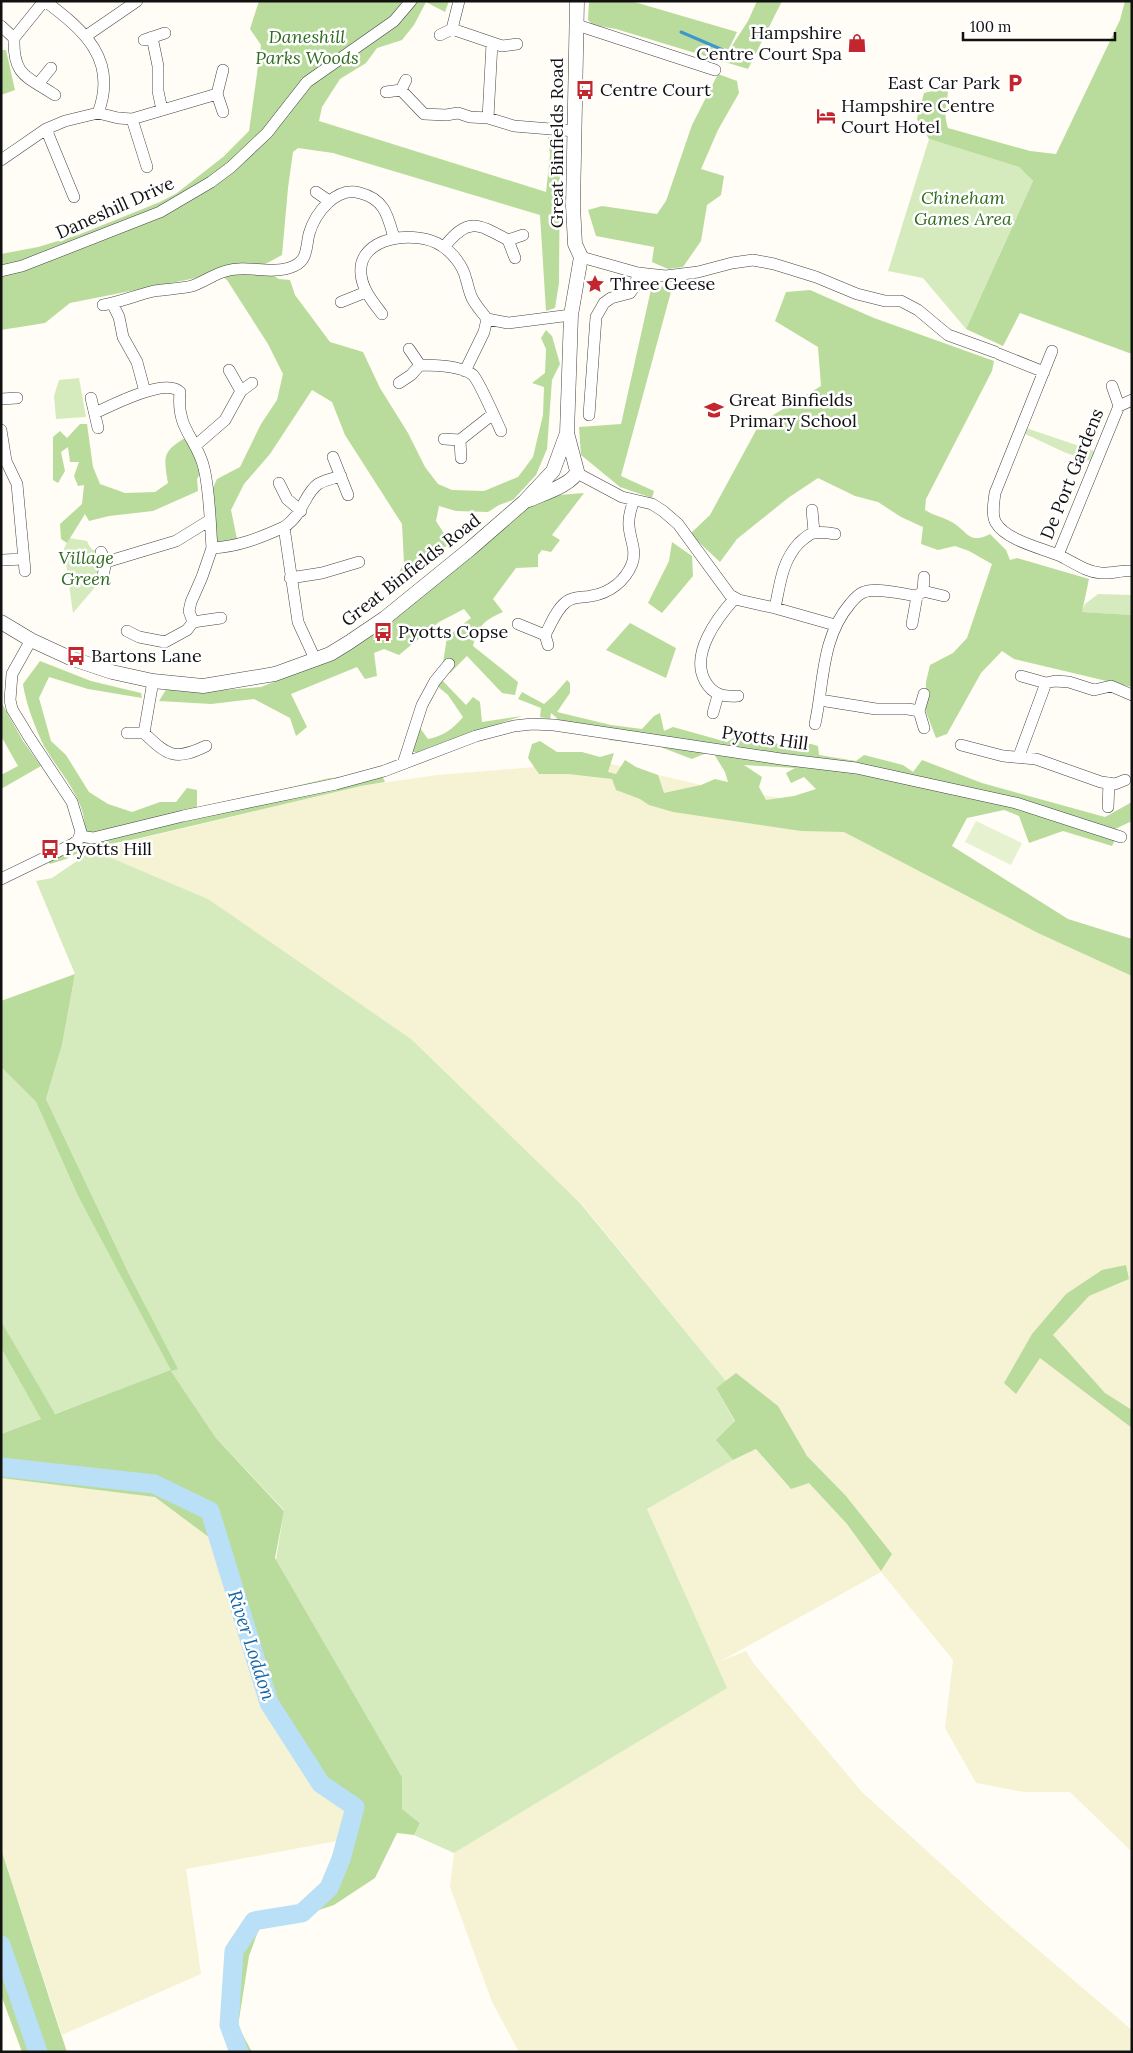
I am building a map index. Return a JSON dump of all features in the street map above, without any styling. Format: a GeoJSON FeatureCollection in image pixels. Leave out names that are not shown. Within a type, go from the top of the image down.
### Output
{"type":"FeatureCollection","features":[{"type":"Feature","properties":{"kind":"street"},"geometry":{"type":"LineString","coordinates":[[55,95],[23,74],[17,67],[14,56],[14,38],[45,1],[70,19],[99,54],[103,72],[103,94],[98,114]]}},
{"type":"Feature","properties":{"kind":"street"},"geometry":{"type":"LineString","coordinates":[[86,36],[137,1]]}},
{"type":"Feature","properties":{"kind":"street","name":"Daneshill Drive"},"geometry":{"type":"LineString","coordinates":[[1,271],[22,266],[160,212],[211,182],[231,167],[267,133],[307,82],[394,21],[412,1]]}},
{"type":"Feature","properties":{"kind":"street"},"geometry":{"type":"LineString","coordinates":[[452,29],[459,1]]}},
{"type":"Feature","properties":{"kind":"street","name":"Great Binfields Road"},"geometry":{"type":"LineString","coordinates":[[524,502],[572,474],[567,433],[571,315],[581,257],[575,244],[573,206],[577,1]]}},
{"type":"Feature","properties":{"kind":"street"},"geometry":{"type":"LineString","coordinates":[[576,25],[715,70]]}},
{"type":"Feature","properties":{"kind":"street"},"geometry":{"type":"LineString","coordinates":[[1,26],[14,38]]}},
{"type":"Feature","properties":{"kind":"street"},"geometry":{"type":"LineString","coordinates":[[440,35],[452,29],[502,46],[517,44]]}},
{"type":"Feature","properties":{"kind":"street"},"geometry":{"type":"LineString","coordinates":[[162,110],[157,80],[158,66],[148,38],[165,33]]}},
{"type":"Feature","properties":{"kind":"street"},"geometry":{"type":"LineString","coordinates":[[488,118],[492,43]]}},
{"type":"Feature","properties":{"kind":"street"},"geometry":{"type":"LineString","coordinates":[[38,84],[51,68]]}},
{"type":"Feature","properties":{"kind":"street"},"geometry":{"type":"LineString","coordinates":[[223,70],[217,94],[223,112]]}},
{"type":"Feature","properties":{"kind":"street"},"geometry":{"type":"LineString","coordinates":[[386,92],[403,85],[424,114],[446,115],[458,113],[488,118],[514,126],[575,131]]}},
{"type":"Feature","properties":{"kind":"street"},"geometry":{"type":"LineString","coordinates":[[1,160],[46,129],[65,121],[98,114],[132,119],[217,94]]}},
{"type":"Feature","properties":{"kind":"street"},"geometry":{"type":"LineString","coordinates":[[132,119],[147,167]]}},
{"type":"Feature","properties":{"kind":"street"},"geometry":{"type":"LineString","coordinates":[[46,129],[74,197]]}},
{"type":"Feature","properties":{"kind":"street"},"geometry":{"type":"LineString","coordinates":[[52,174],[64,172]]}},
{"type":"Feature","properties":{"kind":"street"},"geometry":{"type":"LineString","coordinates":[[316,192],[329,201]]}},
{"type":"Feature","properties":{"kind":"street"},"geometry":{"type":"LineString","coordinates":[[145,392],[138,362],[123,337],[119,317],[107,304],[155,291],[189,287],[226,271],[237,269],[274,270],[292,267],[303,259],[308,249],[309,235],[313,224],[329,201],[343,193],[360,192],[375,199],[384,207],[394,238]]}},
{"type":"Feature","properties":{"kind":"street"},"geometry":{"type":"LineString","coordinates":[[444,247],[464,227],[473,225],[483,226],[508,240],[515,258]]}},
{"type":"Feature","properties":{"kind":"street"},"geometry":{"type":"LineString","coordinates":[[508,240],[523,235]]}},
{"type":"Feature","properties":{"kind":"street"},"geometry":{"type":"LineString","coordinates":[[382,314],[366,292],[361,276],[361,265],[366,254],[378,245],[394,238],[409,236],[425,237],[444,247],[461,267],[470,296],[487,319],[508,323],[571,315]]}},
{"type":"Feature","properties":{"kind":"street"},"geometry":{"type":"LineString","coordinates":[[581,257],[638,273],[666,276],[698,272],[732,262],[753,260],[774,264],[816,277],[856,294],[884,301],[901,301],[918,310],[948,335],[1044,372]]}},
{"type":"Feature","properties":{"kind":"street"},"geometry":{"type":"LineString","coordinates":[[589,415],[596,317],[604,303],[610,298],[630,293],[635,286],[638,273]]}},
{"type":"Feature","properties":{"kind":"street"},"geometry":{"type":"LineString","coordinates":[[341,302],[366,292]]}},
{"type":"Feature","properties":{"kind":"street"},"geometry":{"type":"LineString","coordinates":[[465,371],[484,332],[487,319]]}},
{"type":"Feature","properties":{"kind":"street"},"geometry":{"type":"LineString","coordinates":[[409,349],[420,365]]}},
{"type":"Feature","properties":{"kind":"street"},"geometry":{"type":"LineString","coordinates":[[1052,351],[995,493],[993,511],[996,523],[1004,532],[1016,539],[1058,555],[1089,571],[1102,573],[1132,571]]}},
{"type":"Feature","properties":{"kind":"street"},"geometry":{"type":"LineString","coordinates":[[399,383],[411,375],[420,365],[436,365],[465,371],[474,376],[501,431]]}},
{"type":"Feature","properties":{"kind":"street"},"geometry":{"type":"LineString","coordinates":[[229,370],[241,391]]}},
{"type":"Feature","properties":{"kind":"street"},"geometry":{"type":"LineString","coordinates":[[195,446],[225,420],[241,391],[252,383]]}},
{"type":"Feature","properties":{"kind":"street","name":"De Port Gardens"},"geometry":{"type":"LineString","coordinates":[[1058,555],[1119,406],[1112,386]]}},
{"type":"Feature","properties":{"kind":"street"},"geometry":{"type":"LineString","coordinates":[[95,413],[145,392],[171,387],[177,388],[180,392],[184,428],[204,466],[212,548],[191,602],[189,611],[193,622]]}},
{"type":"Feature","properties":{"kind":"street"},"geometry":{"type":"LineString","coordinates":[[1,399],[16,398]]}},
{"type":"Feature","properties":{"kind":"street"},"geometry":{"type":"LineString","coordinates":[[91,398],[98,428]]}},
{"type":"Feature","properties":{"kind":"street","name":"De Port Gardens"},"geometry":{"type":"LineString","coordinates":[[1119,406],[1132,400]]}},
{"type":"Feature","properties":{"kind":"street"},"geometry":{"type":"LineString","coordinates":[[444,439],[460,440],[493,414]]}},
{"type":"Feature","properties":{"kind":"street"},"geometry":{"type":"LineString","coordinates":[[1,430],[4,462],[17,484],[24,565],[3,560]]}},
{"type":"Feature","properties":{"kind":"street","name":"Great Binfields Road"},"geometry":{"type":"LineString","coordinates":[[1,622],[32,640],[79,661],[112,672],[153,681],[203,686],[275,674],[315,659],[348,643],[386,618],[524,502],[555,466],[567,433]]}},
{"type":"Feature","properties":{"kind":"street"},"geometry":{"type":"LineString","coordinates":[[460,440],[461,458]]}},
{"type":"Feature","properties":{"kind":"street"},"geometry":{"type":"LineString","coordinates":[[333,457],[348,495]]}},
{"type":"Feature","properties":{"kind":"street"},"geometry":{"type":"LineString","coordinates":[[572,474],[566,459],[555,466],[556,478],[572,474],[591,480],[622,497],[652,504],[663,511],[678,524],[730,596],[836,625]]}},
{"type":"Feature","properties":{"kind":"street"},"geometry":{"type":"LineString","coordinates":[[212,548],[227,548],[240,544],[293,522],[314,489],[320,483],[341,476]]}},
{"type":"Feature","properties":{"kind":"street"},"geometry":{"type":"LineString","coordinates":[[279,483],[287,499],[301,511]]}},
{"type":"Feature","properties":{"kind":"street"},"geometry":{"type":"LineString","coordinates":[[518,624],[546,640],[559,610],[567,602],[577,596],[598,595],[622,581],[635,553],[629,527],[629,516],[634,500]]}},
{"type":"Feature","properties":{"kind":"street"},"geometry":{"type":"LineString","coordinates":[[812,510],[814,532]]}},
{"type":"Feature","properties":{"kind":"street"},"geometry":{"type":"LineString","coordinates":[[102,580],[103,557],[176,541],[210,520]]}},
{"type":"Feature","properties":{"kind":"street"},"geometry":{"type":"LineString","coordinates":[[284,527],[298,622],[315,659]]}},
{"type":"Feature","properties":{"kind":"street"},"geometry":{"type":"LineString","coordinates":[[776,608],[787,559],[806,536],[814,532],[835,534]]}},
{"type":"Feature","properties":{"kind":"street"},"geometry":{"type":"LineString","coordinates":[[290,578],[322,573],[359,562]]}},
{"type":"Feature","properties":{"kind":"street"},"geometry":{"type":"LineString","coordinates":[[912,624],[924,577]]}},
{"type":"Feature","properties":{"kind":"street"},"geometry":{"type":"LineString","coordinates":[[815,724],[824,663],[836,625],[845,610],[857,596],[865,591],[944,596]]}},
{"type":"Feature","properties":{"kind":"street"},"geometry":{"type":"LineString","coordinates":[[735,598],[715,624],[700,660],[700,668],[710,689],[718,695],[738,696]]}},
{"type":"Feature","properties":{"kind":"street"},"geometry":{"type":"LineString","coordinates":[[127,631],[165,642],[187,630],[193,622],[221,618]]}},
{"type":"Feature","properties":{"kind":"street"},"geometry":{"type":"LineString","coordinates":[[1,879],[73,844],[81,832],[72,802],[12,709],[10,700],[12,674],[32,640]]}},
{"type":"Feature","properties":{"kind":"street"},"geometry":{"type":"LineString","coordinates":[[403,764],[422,705],[435,681],[449,664]]}},
{"type":"Feature","properties":{"kind":"street"},"geometry":{"type":"LineString","coordinates":[[1021,676],[1046,683],[1055,681],[1069,682],[1094,690],[1111,686],[1132,695]]}},
{"type":"Feature","properties":{"kind":"street"},"geometry":{"type":"LineString","coordinates":[[144,733],[153,681]]}},
{"type":"Feature","properties":{"kind":"street"},"geometry":{"type":"LineString","coordinates":[[1019,756],[1046,683]]}},
{"type":"Feature","properties":{"kind":"street"},"geometry":{"type":"LineString","coordinates":[[924,694],[919,711],[924,728]]}},
{"type":"Feature","properties":{"kind":"street"},"geometry":{"type":"LineString","coordinates":[[713,713],[718,695]]}},
{"type":"Feature","properties":{"kind":"street"},"geometry":{"type":"LineString","coordinates":[[820,700],[876,709],[894,708],[919,711]]}},
{"type":"Feature","properties":{"kind":"street","name":"Pyotts Hill"},"geometry":{"type":"LineString","coordinates":[[80,836],[93,838],[183,816],[336,784],[384,771],[476,736],[514,726],[532,724],[554,725],[781,759],[856,768],[1016,804],[1121,837]]}},
{"type":"Feature","properties":{"kind":"street"},"geometry":{"type":"LineString","coordinates":[[127,732],[144,733],[169,754],[192,753],[206,746]]}},
{"type":"Feature","properties":{"kind":"street"},"geometry":{"type":"LineString","coordinates":[[961,745],[1003,756],[1019,756],[1055,765],[1079,776],[1109,783],[1115,784],[1126,780]]}},
{"type":"Feature","properties":{"kind":"street"},"geometry":{"type":"LineString","coordinates":[[1108,807],[1109,783]]}},
{"type":"Feature","properties":{"kind":"shaded area"},"geometry":{"type":"Polygon","coordinates":[[[577,756],[701,785],[811,803],[1067,919],[1132,939],[1132,1852],[1070,1792],[1024,1792],[976,1783],[945,1728],[953,1660],[881,1572],[721,1661],[746,1651],[754,1664],[862,1792],[1003,1920],[1132,2030],[1132,2052],[519,2052],[492,2002],[450,1887],[454,1853],[726,1688],[647,1509],[756,1449],[791,1489],[808,1482],[582,1204],[208,899],[93,850],[361,786],[437,775],[534,767],[577,756]]]}},
{"type":"Feature","properties":{"kind":"shaded area"},"geometry":{"type":"Polygon","coordinates":[[[1,1478],[155,1496],[210,1538],[246,1641],[274,1710],[321,1784],[349,1809],[337,1841],[186,1869],[201,1974],[62,2035],[1,1849],[1,1478]]]}},
{"type":"Feature","properties":{"kind":"green space","name":"Daneshill Parks Woods"},"geometry":{"type":"Polygon","coordinates":[[[259,1],[449,1],[445,12],[426,2],[414,25],[402,40],[377,48],[366,63],[340,79],[322,107],[319,121],[546,192],[550,155],[548,137],[560,143],[559,283],[555,308],[546,311],[540,215],[333,153],[298,148],[293,152],[282,255],[260,267],[279,279],[290,280],[295,295],[330,342],[363,352],[380,388],[408,433],[425,467],[438,484],[452,490],[484,491],[518,477],[533,457],[543,415],[544,387],[532,383],[545,373],[546,349],[541,338],[546,330],[552,336],[560,364],[552,380],[547,449],[536,475],[513,500],[499,505],[488,512],[456,511],[439,506],[436,521],[450,543],[427,563],[413,579],[387,595],[404,563],[402,524],[345,435],[332,402],[312,390],[270,454],[244,484],[231,510],[237,539],[216,545],[212,490],[217,479],[240,467],[261,424],[277,400],[283,374],[268,344],[227,280],[216,271],[196,278],[70,303],[45,323],[1,330],[1,254],[38,247],[78,235],[160,202],[177,193],[223,157],[249,131],[261,45],[250,29],[259,1]]]}},
{"type":"Feature","properties":{"kind":"green space"},"geometry":{"type":"Polygon","coordinates":[[[589,1],[631,1],[737,32],[726,55],[748,21],[757,1],[782,1],[748,69],[616,29],[593,25],[588,20],[589,1]]]}},
{"type":"Feature","properties":{"kind":"green space"},"geometry":{"type":"Polygon","coordinates":[[[1125,1],[1132,1],[1132,354],[1020,313],[1003,346],[966,329],[1033,181],[1019,167],[929,139],[917,119],[924,93],[937,90],[947,80],[948,93],[945,115],[948,128],[1030,151],[1056,154],[1120,20],[1125,1]]]}},
{"type":"Feature","properties":{"kind":"green space"},"geometry":{"type":"Polygon","coordinates":[[[1,50],[6,50],[15,90],[1,95],[1,50]]]}},
{"type":"Feature","properties":{"kind":"green space"},"geometry":{"type":"Polygon","coordinates":[[[718,74],[737,81],[739,93],[718,130],[701,169],[724,176],[721,195],[707,205],[701,241],[683,267],[668,269],[652,262],[654,247],[596,236],[588,210],[602,206],[657,214],[666,201],[692,125],[718,74]]]}},
{"type":"Feature","properties":{"kind":"green space","name":"Chineham Games Area"},"geometry":{"type":"Polygon","coordinates":[[[929,139],[1019,167],[1033,181],[966,329],[923,278],[888,271],[929,139]]]}},
{"type":"Feature","properties":{"kind":"green space"},"geometry":{"type":"Polygon","coordinates":[[[652,285],[672,288],[621,476],[654,491],[652,498],[620,487],[581,455],[579,427],[621,424],[652,285]]]}},
{"type":"Feature","properties":{"kind":"green space"},"geometry":{"type":"Polygon","coordinates":[[[810,290],[874,318],[994,361],[992,371],[926,499],[925,510],[952,522],[974,538],[990,534],[1006,550],[1010,560],[1017,558],[1089,579],[1082,612],[1132,615],[1132,687],[1014,659],[1002,651],[981,673],[947,734],[936,738],[926,712],[926,682],[930,665],[953,653],[967,638],[992,564],[969,551],[955,546],[938,550],[921,544],[923,527],[901,517],[878,502],[855,496],[818,478],[788,498],[737,539],[720,562],[690,534],[710,515],[760,423],[821,386],[818,347],[775,321],[786,292],[810,290]]]}},
{"type":"Feature","properties":{"kind":"green space"},"geometry":{"type":"Polygon","coordinates":[[[79,378],[86,417],[56,419],[54,396],[59,380],[79,378]]]}},
{"type":"Feature","properties":{"kind":"green space"},"geometry":{"type":"Polygon","coordinates":[[[80,424],[87,424],[93,467],[100,484],[125,493],[155,492],[168,483],[165,464],[168,453],[176,444],[191,434],[202,470],[197,479],[198,491],[153,511],[109,516],[89,521],[85,514],[67,543],[61,539],[60,524],[82,504],[84,485],[78,486],[74,476],[79,462],[70,462],[68,447],[61,452],[65,471],[58,483],[53,480],[53,437],[60,431],[67,438],[80,424]]]}},
{"type":"Feature","properties":{"kind":"green space"},"geometry":{"type":"Polygon","coordinates":[[[1023,427],[1097,452],[1093,462],[1066,453],[1021,432],[1023,427]]]}},
{"type":"Feature","properties":{"kind":"green space"},"geometry":{"type":"Polygon","coordinates":[[[584,493],[552,535],[560,540],[551,552],[542,550],[538,555],[538,567],[516,568],[493,599],[503,612],[486,621],[475,639],[473,646],[518,682],[515,695],[502,693],[467,656],[450,673],[443,663],[447,637],[471,618],[464,609],[439,622],[399,655],[384,649],[374,653],[377,676],[365,679],[357,667],[291,694],[307,727],[296,736],[290,718],[254,699],[211,704],[159,701],[167,688],[210,691],[261,687],[335,658],[368,638],[418,600],[531,503],[559,495],[584,493]]]}},
{"type":"Feature","properties":{"kind":"green space","name":"Village Green"},"geometry":{"type":"Polygon","coordinates":[[[69,538],[87,541],[92,549],[101,552],[102,579],[73,613],[64,549],[69,538]]]}},
{"type":"Feature","properties":{"kind":"green space"},"geometry":{"type":"Polygon","coordinates":[[[672,542],[692,556],[693,576],[662,613],[648,603],[669,561],[672,542]]]}},
{"type":"Feature","properties":{"kind":"green space"},"geometry":{"type":"Polygon","coordinates":[[[1098,594],[1132,595],[1132,615],[1081,612],[1085,604],[1098,594]]]}},
{"type":"Feature","properties":{"kind":"green space"},"geometry":{"type":"Polygon","coordinates":[[[630,623],[676,648],[666,678],[606,650],[630,623]]]}},
{"type":"Feature","properties":{"kind":"green space"},"geometry":{"type":"Polygon","coordinates":[[[40,661],[91,681],[141,693],[142,698],[88,689],[49,677],[39,698],[51,741],[66,755],[89,792],[108,804],[132,812],[160,802],[176,802],[187,788],[197,790],[197,809],[330,778],[381,774],[385,782],[136,839],[88,848],[66,859],[50,864],[47,859],[84,835],[84,822],[77,798],[42,742],[26,699],[23,684],[40,661]]]}},
{"type":"Feature","properties":{"kind":"green space"},"geometry":{"type":"Polygon","coordinates":[[[441,679],[466,705],[473,697],[480,702],[482,722],[522,716],[417,752],[408,752],[420,728],[428,739],[433,738],[447,731],[463,717],[448,695],[436,685],[441,679]]]}},
{"type":"Feature","properties":{"kind":"green space"},"geometry":{"type":"Polygon","coordinates":[[[567,680],[570,683],[570,693],[557,712],[611,725],[642,729],[654,716],[660,713],[664,731],[673,727],[727,742],[738,735],[783,745],[811,744],[818,746],[819,755],[856,761],[864,755],[903,765],[913,772],[922,760],[982,783],[1105,817],[1132,802],[1132,821],[1111,831],[1115,840],[1112,846],[1063,831],[1029,843],[1019,816],[1004,810],[967,818],[952,846],[1068,919],[1132,939],[1132,976],[1038,933],[844,832],[801,831],[673,812],[649,805],[640,799],[616,790],[612,779],[568,774],[539,774],[528,758],[532,744],[540,741],[557,752],[582,752],[600,757],[614,753],[608,772],[616,774],[625,760],[636,767],[658,775],[664,793],[701,785],[715,779],[728,782],[725,772],[714,754],[704,754],[692,759],[658,746],[609,740],[610,730],[559,720],[551,713],[550,719],[540,717],[541,708],[518,699],[522,692],[544,704],[567,680]],[[744,765],[762,777],[759,787],[766,800],[794,796],[816,789],[804,777],[791,783],[786,773],[795,768],[744,765]]]}},
{"type":"Feature","properties":{"kind":"green space"},"geometry":{"type":"Polygon","coordinates":[[[1,702],[23,741],[41,766],[1,789],[1,775],[18,766],[1,736],[1,702]]]}},
{"type":"Feature","properties":{"kind":"green space"},"geometry":{"type":"Polygon","coordinates":[[[976,821],[1022,843],[1011,865],[965,842],[976,821]]]}},
{"type":"Feature","properties":{"kind":"green space"},"geometry":{"type":"Polygon","coordinates":[[[93,850],[208,899],[411,1039],[581,1204],[726,1381],[716,1388],[735,1422],[717,1440],[733,1460],[647,1509],[727,1688],[454,1853],[414,1835],[420,1823],[402,1809],[402,1777],[276,1560],[284,1510],[216,1438],[171,1371],[54,1414],[1,1321],[1,1067],[36,1102],[77,1194],[177,1369],[131,1278],[46,1099],[62,1045],[75,974],[36,881],[52,878],[93,850]]]}},
{"type":"Feature","properties":{"kind":"green space"},"geometry":{"type":"Polygon","coordinates":[[[75,974],[62,1045],[46,1099],[131,1278],[178,1369],[171,1371],[216,1438],[284,1511],[275,1558],[402,1777],[402,1809],[420,1823],[414,1835],[397,1833],[375,1878],[334,1905],[292,1919],[260,1926],[249,1956],[238,2026],[252,2052],[233,2052],[224,2025],[228,1946],[247,1916],[292,1909],[323,1889],[337,1841],[354,1813],[297,1757],[246,1641],[210,1538],[155,1497],[1,1478],[1,1434],[41,1419],[1,1348],[1,1321],[55,1414],[171,1370],[77,1194],[36,1102],[1,1067],[1,1001],[75,974]]]}},
{"type":"Feature","properties":{"kind":"green space"},"geometry":{"type":"Polygon","coordinates":[[[1126,1265],[1129,1279],[1089,1296],[1053,1335],[1105,1393],[1132,1410],[1132,1428],[1040,1358],[1016,1394],[1004,1383],[1032,1334],[1066,1294],[1102,1270],[1126,1265]]]}},
{"type":"Feature","properties":{"kind":"green space"},"geometry":{"type":"Polygon","coordinates":[[[1,1348],[41,1419],[1,1434],[1,1348]]]}},
{"type":"Feature","properties":{"kind":"green space"},"geometry":{"type":"Polygon","coordinates":[[[736,1373],[778,1406],[807,1456],[846,1496],[892,1554],[881,1571],[847,1524],[809,1483],[791,1489],[756,1449],[733,1460],[716,1440],[735,1421],[716,1388],[736,1373]]]}},
{"type":"Feature","properties":{"kind":"green space"},"geometry":{"type":"Polygon","coordinates":[[[1,1849],[67,2052],[22,2052],[1,1995],[1,1849]]]}},
{"type":"Feature","properties":{"kind":"waterway"},"geometry":{"type":"LineString","coordinates":[[681,32],[723,50]]}},
{"type":"Feature","properties":{"kind":"waterway"},"geometry":{"type":"LineString","coordinates":[[733,54],[750,58]]}},
{"type":"Feature","properties":{"kind":"waterway","name":"River Loddon"},"geometry":{"type":"LineString","coordinates":[[1,1467],[154,1484],[210,1511],[269,1703],[321,1784],[355,1807],[341,1859],[329,1888],[302,1913],[254,1921],[234,1951],[229,2025],[239,2052]]}},
{"type":"Feature","properties":{"kind":"waterway","name":"River Loddon"},"geometry":{"type":"LineString","coordinates":[[1,1945],[38,2052]]}},
{"type":"Feature","properties":{"kind":"place","name":"Hampshire Centre Court Spa"},"geometry":{"type":"Point","coordinates":[857,43]}},
{"type":"Feature","properties":{"kind":"place","name":"East Car Park"},"geometry":{"type":"Point","coordinates":[1015,83]}},
{"type":"Feature","properties":{"kind":"place","name":"Centre Court"},"geometry":{"type":"Point","coordinates":[585,90]}},
{"type":"Feature","properties":{"kind":"place","name":"Hampshire Centre Court Hotel"},"geometry":{"type":"Point","coordinates":[826,116]}},
{"type":"Feature","properties":{"kind":"place","name":"Three Geese"},"geometry":{"type":"Point","coordinates":[595,284]}},
{"type":"Feature","properties":{"kind":"place","name":"Great Binfields Primary School"},"geometry":{"type":"Point","coordinates":[714,410]}},
{"type":"Feature","properties":{"kind":"place","name":"Pyotts Copse"},"geometry":{"type":"Point","coordinates":[383,632]}},
{"type":"Feature","properties":{"kind":"place","name":"Bartons Lane"},"geometry":{"type":"Point","coordinates":[76,656]}},
{"type":"Feature","properties":{"kind":"place","name":"Pyotts Hill"},"geometry":{"type":"Point","coordinates":[50,849]}}]}
